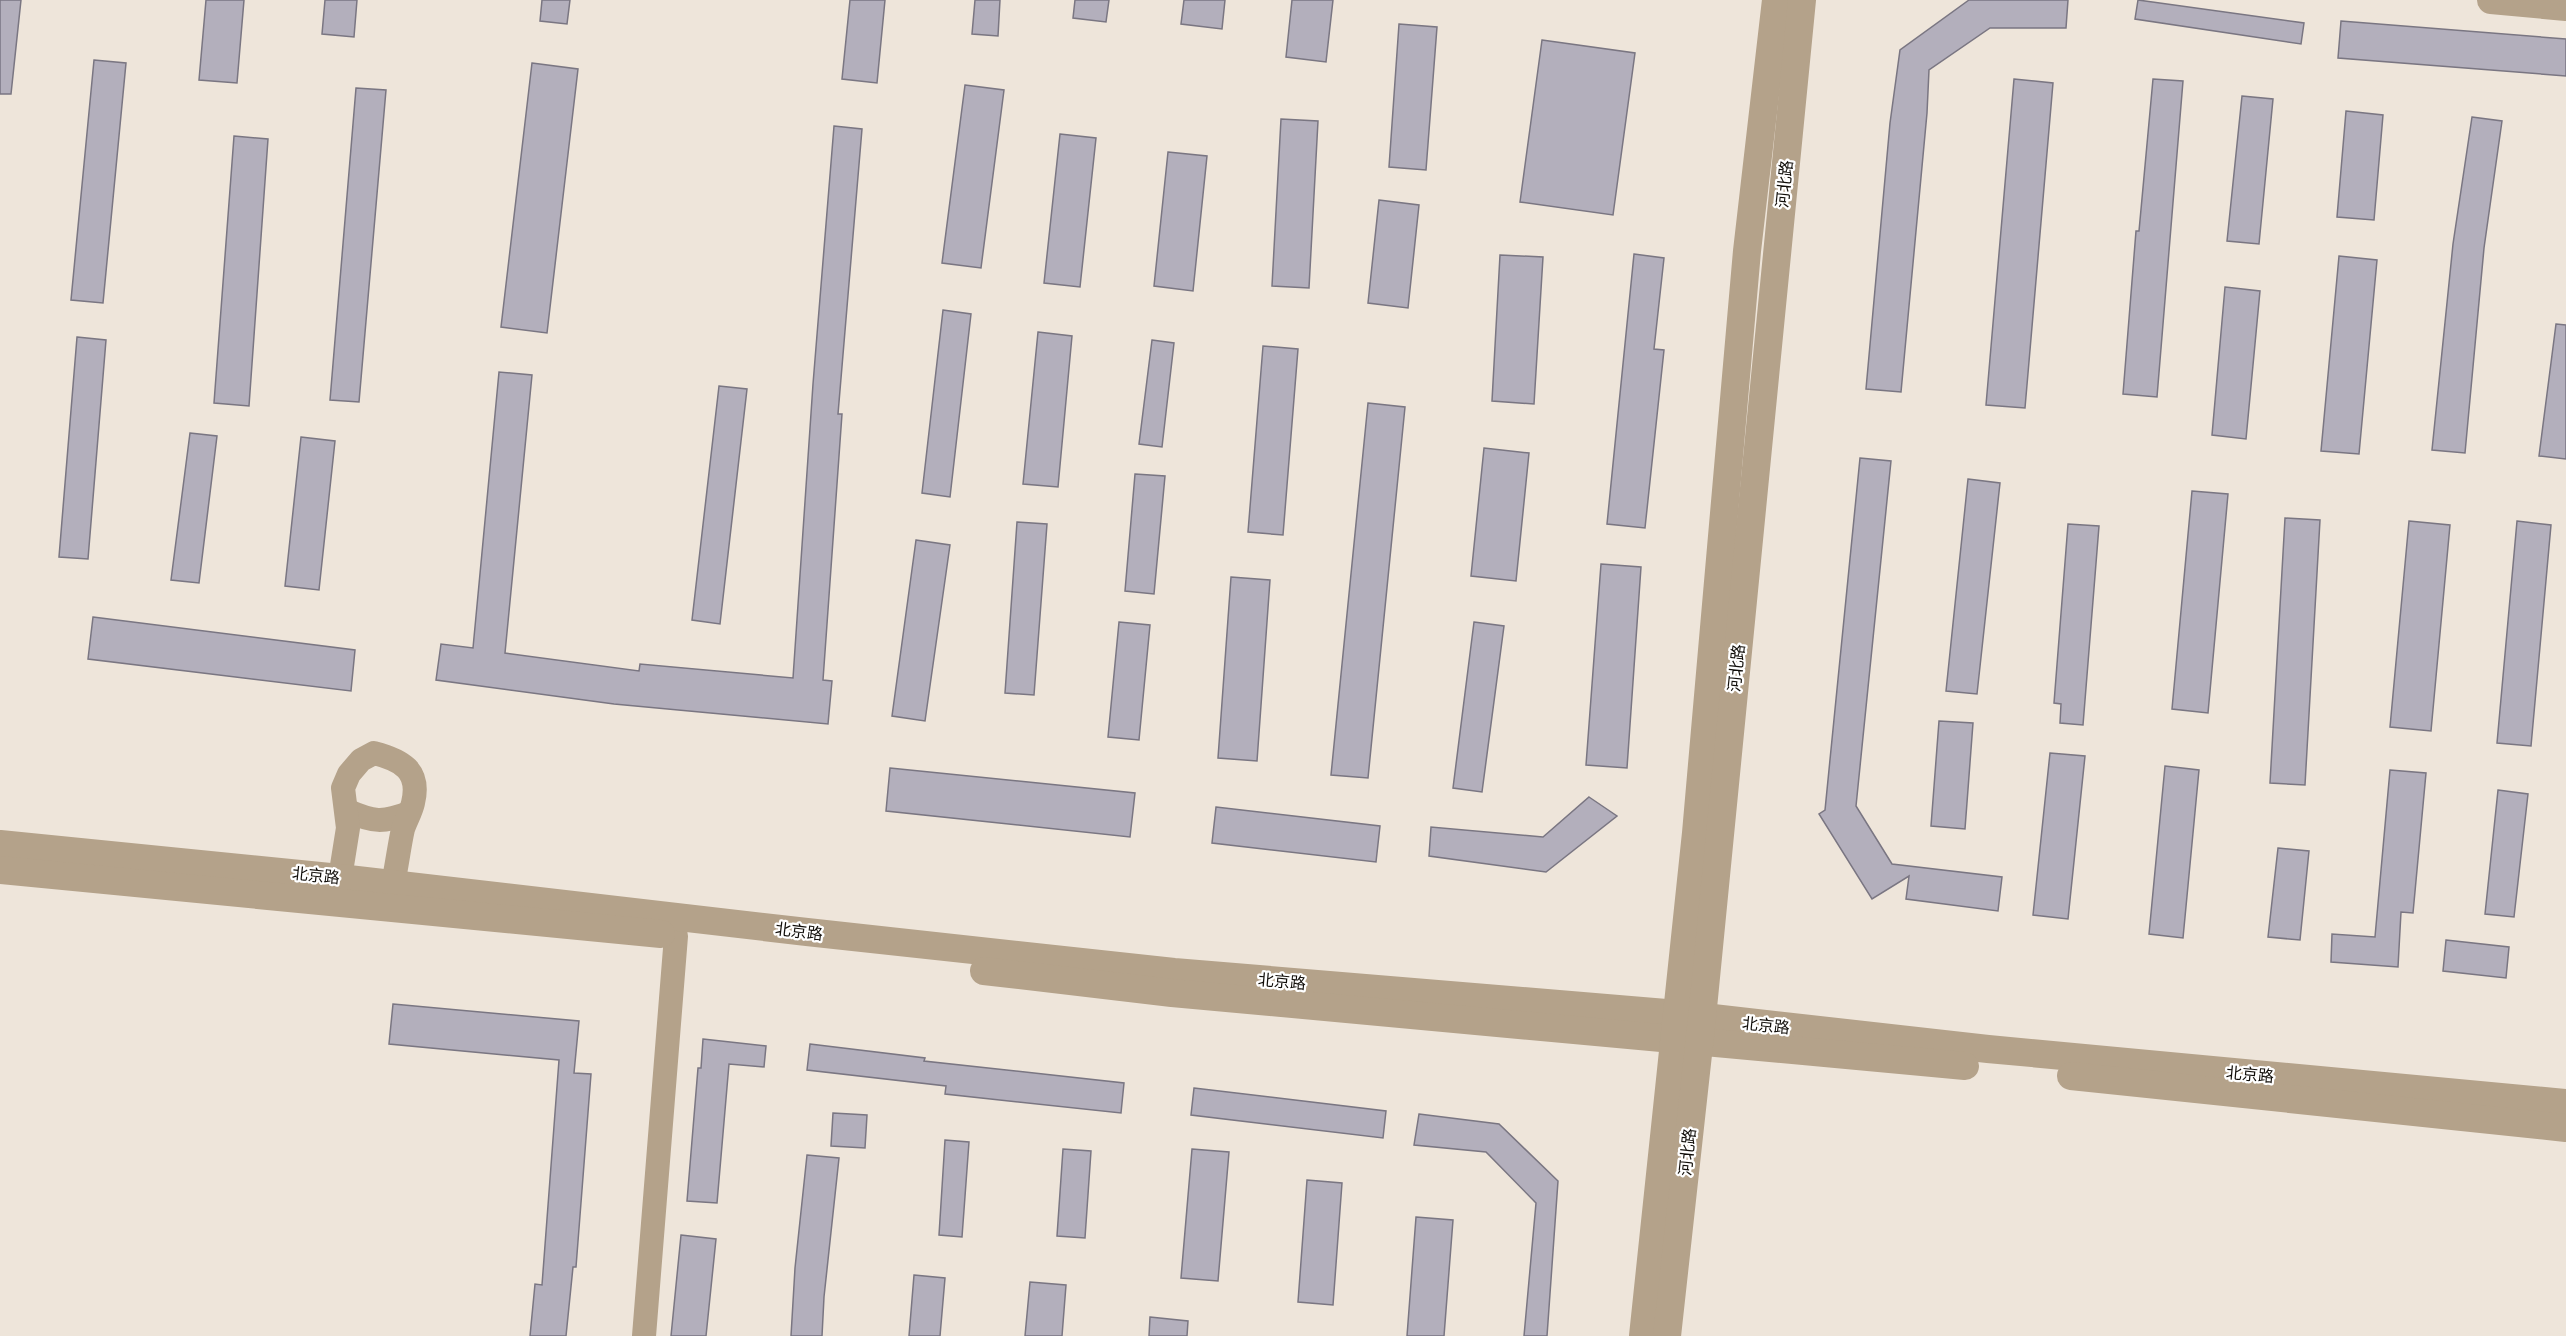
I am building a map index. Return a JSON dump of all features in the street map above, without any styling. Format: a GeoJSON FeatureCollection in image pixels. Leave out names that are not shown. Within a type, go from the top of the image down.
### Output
{"type":"FeatureCollection","features":[{"type":"Feature","properties":{"kind":"street","name":"河北路"},"geometry":{"type":"LineString","coordinates":[[1668,1336],[1688,1029],[1747,251],[1776,0]]}},
{"type":"Feature","properties":{"kind":"street","name":"河北路"},"geometry":{"type":"LineString","coordinates":[[1643,1336],[1688,1029],[1802,0]]}},
{"type":"Feature","properties":{"kind":"street"},"geometry":{"type":"LineString","coordinates":[[2491,0],[2566,8]]}},
{"type":"Feature","properties":{"kind":"street"},"geometry":{"type":"LineString","coordinates":[[340,878],[348,828],[348,811],[343,789],[349,774],[361,760],[374,753],[395,758],[409,768],[414,783],[414,802],[404,827],[393,884]]}},
{"type":"Feature","properties":{"kind":"street"},"geometry":{"type":"LineString","coordinates":[[348,811],[369,820],[390,821],[409,813]]}},
{"type":"Feature","properties":{"kind":"street","name":"北京路"},"geometry":{"type":"LineString","coordinates":[[0,844],[340,878],[819,934],[1688,1029],[1987,1068],[2566,1128]]}},
{"type":"Feature","properties":{"kind":"street","name":"北京路"},"geometry":{"type":"LineString","coordinates":[[0,870],[676,936],[1172,993],[1988,1049],[2566,1103]]}},
{"type":"Feature","properties":{"kind":"street"},"geometry":{"type":"LineString","coordinates":[[644,1336],[676,936]]}},
{"type":"Feature","properties":{"kind":"building"},"geometry":{"type":"Polygon","coordinates":[[[0,0],[21,0],[11,94],[0,94],[0,0]]]}},
{"type":"Feature","properties":{"kind":"building"},"geometry":{"type":"Polygon","coordinates":[[[206,0],[244,0],[237,83],[199,80],[206,0]]]}},
{"type":"Feature","properties":{"kind":"building"},"geometry":{"type":"Polygon","coordinates":[[[325,0],[357,0],[354,37],[322,34],[325,0]]]}},
{"type":"Feature","properties":{"kind":"building"},"geometry":{"type":"Polygon","coordinates":[[[542,0],[570,0],[567,24],[540,21],[542,0]]]}},
{"type":"Feature","properties":{"kind":"building"},"geometry":{"type":"Polygon","coordinates":[[[850,0],[885,0],[877,83],[842,79],[850,0]]]}},
{"type":"Feature","properties":{"kind":"building"},"geometry":{"type":"Polygon","coordinates":[[[975,0],[1000,0],[998,36],[972,34],[975,0]]]}},
{"type":"Feature","properties":{"kind":"building"},"geometry":{"type":"Polygon","coordinates":[[[1075,0],[1109,0],[1106,22],[1073,18],[1075,0]]]}},
{"type":"Feature","properties":{"kind":"building"},"geometry":{"type":"Polygon","coordinates":[[[1184,0],[1225,0],[1222,29],[1181,24],[1184,0]]]}},
{"type":"Feature","properties":{"kind":"building"},"geometry":{"type":"Polygon","coordinates":[[[1292,0],[1333,0],[1326,62],[1286,57],[1292,0]]]}},
{"type":"Feature","properties":{"kind":"building"},"geometry":{"type":"Polygon","coordinates":[[[1969,0],[2068,0],[2066,28],[1990,28],[1929,70],[1901,392],[1866,389],[1890,123],[1900,50],[1969,0]]]}},
{"type":"Feature","properties":{"kind":"building"},"geometry":{"type":"Polygon","coordinates":[[[2138,0],[2304,23],[2301,44],[2135,19],[2138,0]]]}},
{"type":"Feature","properties":{"kind":"building"},"geometry":{"type":"Polygon","coordinates":[[[2341,21],[2566,39],[2566,76],[2338,58],[2341,21]]]}},
{"type":"Feature","properties":{"kind":"building"},"geometry":{"type":"Polygon","coordinates":[[[1399,24],[1437,27],[1426,170],[1389,167],[1399,24]]]}},
{"type":"Feature","properties":{"kind":"building"},"geometry":{"type":"Polygon","coordinates":[[[1542,40],[1635,53],[1613,215],[1520,202],[1542,40]]]}},
{"type":"Feature","properties":{"kind":"building"},"geometry":{"type":"Polygon","coordinates":[[[94,60],[126,63],[103,303],[71,300],[94,60]]]}},
{"type":"Feature","properties":{"kind":"building"},"geometry":{"type":"Polygon","coordinates":[[[532,63],[578,69],[547,333],[501,327],[532,63]]]}},
{"type":"Feature","properties":{"kind":"building"},"geometry":{"type":"Polygon","coordinates":[[[2014,79],[2053,83],[2025,408],[1986,405],[2014,79]]]}},
{"type":"Feature","properties":{"kind":"building"},"geometry":{"type":"Polygon","coordinates":[[[2153,79],[2183,81],[2157,397],[2123,394],[2136,231],[2139,231],[2153,79]]]}},
{"type":"Feature","properties":{"kind":"building"},"geometry":{"type":"Polygon","coordinates":[[[965,85],[1004,90],[981,268],[942,263],[965,85]]]}},
{"type":"Feature","properties":{"kind":"building"},"geometry":{"type":"Polygon","coordinates":[[[356,88],[386,90],[359,402],[330,400],[356,88]]]}},
{"type":"Feature","properties":{"kind":"building"},"geometry":{"type":"Polygon","coordinates":[[[2242,96],[2273,99],[2259,244],[2227,241],[2242,96]]]}},
{"type":"Feature","properties":{"kind":"building"},"geometry":{"type":"Polygon","coordinates":[[[2346,111],[2383,115],[2374,220],[2337,217],[2346,111]]]}},
{"type":"Feature","properties":{"kind":"building"},"geometry":{"type":"Polygon","coordinates":[[[2472,117],[2502,121],[2484,248],[2465,453],[2432,450],[2453,244],[2472,117]]]}},
{"type":"Feature","properties":{"kind":"building"},"geometry":{"type":"Polygon","coordinates":[[[1281,119],[1318,121],[1309,288],[1272,286],[1281,119]]]}},
{"type":"Feature","properties":{"kind":"building"},"geometry":{"type":"Polygon","coordinates":[[[834,126],[862,129],[838,414],[842,414],[823,680],[832,681],[828,724],[614,704],[436,680],[441,644],[473,648],[499,372],[532,375],[505,653],[639,671],[640,664],[793,678],[813,384],[834,126]]]}},
{"type":"Feature","properties":{"kind":"building"},"geometry":{"type":"Polygon","coordinates":[[[1060,134],[1096,138],[1080,287],[1044,283],[1060,134]]]}},
{"type":"Feature","properties":{"kind":"building"},"geometry":{"type":"Polygon","coordinates":[[[234,136],[268,139],[249,406],[214,403],[234,136]]]}},
{"type":"Feature","properties":{"kind":"building"},"geometry":{"type":"Polygon","coordinates":[[[1168,152],[1207,156],[1193,291],[1154,286],[1168,152]]]}},
{"type":"Feature","properties":{"kind":"building"},"geometry":{"type":"Polygon","coordinates":[[[1379,200],[1419,205],[1408,308],[1368,303],[1379,200]]]}},
{"type":"Feature","properties":{"kind":"building"},"geometry":{"type":"Polygon","coordinates":[[[1634,254],[1664,258],[1654,349],[1664,350],[1645,528],[1607,524],[1634,254]]]}},
{"type":"Feature","properties":{"kind":"building"},"geometry":{"type":"Polygon","coordinates":[[[1500,255],[1543,257],[1534,404],[1492,401],[1500,255]]]}},
{"type":"Feature","properties":{"kind":"building"},"geometry":{"type":"Polygon","coordinates":[[[2339,256],[2377,260],[2359,454],[2321,451],[2339,256]]]}},
{"type":"Feature","properties":{"kind":"building"},"geometry":{"type":"Polygon","coordinates":[[[2225,287],[2260,291],[2246,439],[2212,435],[2225,287]]]}},
{"type":"Feature","properties":{"kind":"building"},"geometry":{"type":"Polygon","coordinates":[[[943,310],[971,314],[950,497],[922,493],[943,310]]]}},
{"type":"Feature","properties":{"kind":"building"},"geometry":{"type":"Polygon","coordinates":[[[2556,324],[2566,325],[2566,459],[2539,456],[2556,324]]]}},
{"type":"Feature","properties":{"kind":"building"},"geometry":{"type":"Polygon","coordinates":[[[1038,332],[1072,336],[1058,487],[1023,484],[1038,332]]]}},
{"type":"Feature","properties":{"kind":"building"},"geometry":{"type":"Polygon","coordinates":[[[77,337],[106,340],[88,559],[59,557],[77,337]]]}},
{"type":"Feature","properties":{"kind":"building"},"geometry":{"type":"Polygon","coordinates":[[[1152,340],[1174,343],[1162,447],[1139,444],[1152,340]]]}},
{"type":"Feature","properties":{"kind":"building"},"geometry":{"type":"Polygon","coordinates":[[[1263,346],[1298,349],[1283,535],[1248,532],[1263,346]]]}},
{"type":"Feature","properties":{"kind":"building"},"geometry":{"type":"Polygon","coordinates":[[[719,386],[747,389],[720,624],[692,620],[719,386]]]}},
{"type":"Feature","properties":{"kind":"building"},"geometry":{"type":"Polygon","coordinates":[[[1368,403],[1405,407],[1368,778],[1331,775],[1368,403]]]}},
{"type":"Feature","properties":{"kind":"building"},"geometry":{"type":"Polygon","coordinates":[[[190,433],[217,436],[199,583],[171,580],[190,433]]]}},
{"type":"Feature","properties":{"kind":"building"},"geometry":{"type":"Polygon","coordinates":[[[301,437],[335,441],[319,590],[285,586],[301,437]]]}},
{"type":"Feature","properties":{"kind":"building"},"geometry":{"type":"Polygon","coordinates":[[[1484,448],[1529,453],[1516,581],[1471,576],[1484,448]]]}},
{"type":"Feature","properties":{"kind":"building"},"geometry":{"type":"Polygon","coordinates":[[[1860,458],[1891,461],[1856,806],[1892,864],[2002,877],[1998,911],[1906,899],[1909,876],[1872,899],[1819,814],[1825,810],[1860,458]]]}},
{"type":"Feature","properties":{"kind":"building"},"geometry":{"type":"Polygon","coordinates":[[[1135,474],[1165,476],[1154,594],[1125,591],[1135,474]]]}},
{"type":"Feature","properties":{"kind":"building"},"geometry":{"type":"Polygon","coordinates":[[[1968,479],[2000,483],[1977,694],[1946,691],[1968,479]]]}},
{"type":"Feature","properties":{"kind":"building"},"geometry":{"type":"Polygon","coordinates":[[[2192,491],[2228,494],[2208,713],[2172,709],[2192,491]]]}},
{"type":"Feature","properties":{"kind":"building"},"geometry":{"type":"Polygon","coordinates":[[[2285,518],[2320,520],[2305,785],[2270,783],[2285,518]]]}},
{"type":"Feature","properties":{"kind":"building"},"geometry":{"type":"Polygon","coordinates":[[[2409,521],[2450,525],[2431,731],[2390,727],[2409,521]]]}},
{"type":"Feature","properties":{"kind":"building"},"geometry":{"type":"Polygon","coordinates":[[[2517,521],[2551,525],[2531,746],[2497,743],[2517,521]]]}},
{"type":"Feature","properties":{"kind":"building"},"geometry":{"type":"Polygon","coordinates":[[[1017,522],[1047,524],[1034,695],[1005,693],[1017,522]]]}},
{"type":"Feature","properties":{"kind":"building"},"geometry":{"type":"Polygon","coordinates":[[[2068,524],[2099,526],[2083,725],[2060,723],[2061,704],[2054,703],[2068,524]]]}},
{"type":"Feature","properties":{"kind":"building"},"geometry":{"type":"Polygon","coordinates":[[[916,540],[950,545],[925,721],[892,716],[916,540]]]}},
{"type":"Feature","properties":{"kind":"building"},"geometry":{"type":"Polygon","coordinates":[[[1601,564],[1641,567],[1627,768],[1586,765],[1601,564]]]}},
{"type":"Feature","properties":{"kind":"building"},"geometry":{"type":"Polygon","coordinates":[[[1231,577],[1270,580],[1257,761],[1218,758],[1231,577]]]}},
{"type":"Feature","properties":{"kind":"building"},"geometry":{"type":"Polygon","coordinates":[[[93,617],[355,650],[351,691],[88,659],[93,617]]]}},
{"type":"Feature","properties":{"kind":"building"},"geometry":{"type":"Polygon","coordinates":[[[1119,622],[1150,625],[1139,740],[1108,737],[1119,622]]]}},
{"type":"Feature","properties":{"kind":"building"},"geometry":{"type":"Polygon","coordinates":[[[1474,622],[1504,626],[1482,792],[1453,788],[1474,622]]]}},
{"type":"Feature","properties":{"kind":"building"},"geometry":{"type":"Polygon","coordinates":[[[1939,721],[1973,723],[1965,829],[1931,826],[1939,721]]]}},
{"type":"Feature","properties":{"kind":"building"},"geometry":{"type":"Polygon","coordinates":[[[2050,753],[2085,756],[2068,919],[2033,915],[2050,753]]]}},
{"type":"Feature","properties":{"kind":"building"},"geometry":{"type":"Polygon","coordinates":[[[2165,766],[2199,770],[2183,938],[2149,934],[2165,766]]]}},
{"type":"Feature","properties":{"kind":"building"},"geometry":{"type":"Polygon","coordinates":[[[890,768],[1135,793],[1130,837],[886,811],[890,768]]]}},
{"type":"Feature","properties":{"kind":"building"},"geometry":{"type":"Polygon","coordinates":[[[2390,770],[2426,773],[2413,913],[2401,912],[2398,967],[2331,962],[2332,934],[2375,937],[2390,770]]]}},
{"type":"Feature","properties":{"kind":"building"},"geometry":{"type":"Polygon","coordinates":[[[2498,790],[2528,794],[2514,917],[2485,914],[2498,790]]]}},
{"type":"Feature","properties":{"kind":"building"},"geometry":{"type":"Polygon","coordinates":[[[1589,797],[1617,816],[1546,872],[1429,856],[1431,827],[1543,837],[1589,797]]]}},
{"type":"Feature","properties":{"kind":"building"},"geometry":{"type":"Polygon","coordinates":[[[1216,807],[1380,826],[1376,862],[1212,843],[1216,807]]]}},
{"type":"Feature","properties":{"kind":"building"},"geometry":{"type":"Polygon","coordinates":[[[2278,848],[2309,851],[2300,940],[2268,937],[2278,848]]]}},
{"type":"Feature","properties":{"kind":"building"},"geometry":{"type":"Polygon","coordinates":[[[2446,940],[2509,947],[2506,978],[2443,971],[2446,940]]]}},
{"type":"Feature","properties":{"kind":"building"},"geometry":{"type":"Polygon","coordinates":[[[393,1004],[579,1021],[574,1073],[591,1074],[576,1267],[573,1267],[566,1336],[530,1336],[535,1284],[542,1285],[559,1060],[389,1044],[393,1004]]]}},
{"type":"Feature","properties":{"kind":"building"},"geometry":{"type":"Polygon","coordinates":[[[703,1039],[766,1046],[764,1067],[729,1064],[717,1203],[687,1201],[698,1068],[701,1068],[703,1039]]]}},
{"type":"Feature","properties":{"kind":"building"},"geometry":{"type":"Polygon","coordinates":[[[810,1044],[925,1058],[924,1061],[1124,1083],[1121,1113],[945,1094],[946,1086],[807,1070],[810,1044]]]}},
{"type":"Feature","properties":{"kind":"building"},"geometry":{"type":"Polygon","coordinates":[[[1194,1088],[1386,1111],[1383,1138],[1191,1115],[1194,1088]]]}},
{"type":"Feature","properties":{"kind":"building"},"geometry":{"type":"Polygon","coordinates":[[[833,1113],[867,1115],[865,1148],[831,1146],[833,1113]]]}},
{"type":"Feature","properties":{"kind":"building"},"geometry":{"type":"Polygon","coordinates":[[[1419,1114],[1499,1124],[1558,1181],[1547,1336],[1524,1336],[1536,1203],[1486,1152],[1414,1145],[1419,1114]]]}},
{"type":"Feature","properties":{"kind":"building"},"geometry":{"type":"Polygon","coordinates":[[[945,1140],[969,1142],[962,1237],[939,1235],[945,1140]]]}},
{"type":"Feature","properties":{"kind":"building"},"geometry":{"type":"Polygon","coordinates":[[[1063,1149],[1091,1151],[1085,1238],[1057,1236],[1063,1149]]]}},
{"type":"Feature","properties":{"kind":"building"},"geometry":{"type":"Polygon","coordinates":[[[1192,1149],[1229,1152],[1218,1281],[1181,1278],[1192,1149]]]}},
{"type":"Feature","properties":{"kind":"building"},"geometry":{"type":"Polygon","coordinates":[[[807,1155],[839,1158],[822,1336],[791,1336],[795,1268],[807,1155]]]}},
{"type":"Feature","properties":{"kind":"building"},"geometry":{"type":"Polygon","coordinates":[[[1307,1180],[1342,1183],[1333,1305],[1298,1302],[1307,1180]]]}},
{"type":"Feature","properties":{"kind":"building"},"geometry":{"type":"Polygon","coordinates":[[[1416,1217],[1453,1220],[1444,1336],[1407,1336],[1416,1217]]]}},
{"type":"Feature","properties":{"kind":"building"},"geometry":{"type":"Polygon","coordinates":[[[681,1235],[716,1239],[706,1336],[671,1336],[681,1235]]]}},
{"type":"Feature","properties":{"kind":"building"},"geometry":{"type":"Polygon","coordinates":[[[914,1275],[945,1278],[940,1336],[909,1336],[914,1275]]]}},
{"type":"Feature","properties":{"kind":"building"},"geometry":{"type":"Polygon","coordinates":[[[1030,1282],[1066,1285],[1062,1336],[1025,1336],[1030,1282]]]}},
{"type":"Feature","properties":{"kind":"building"},"geometry":{"type":"Polygon","coordinates":[[[1150,1317],[1188,1321],[1187,1336],[1149,1336],[1150,1317]]]}}]}
